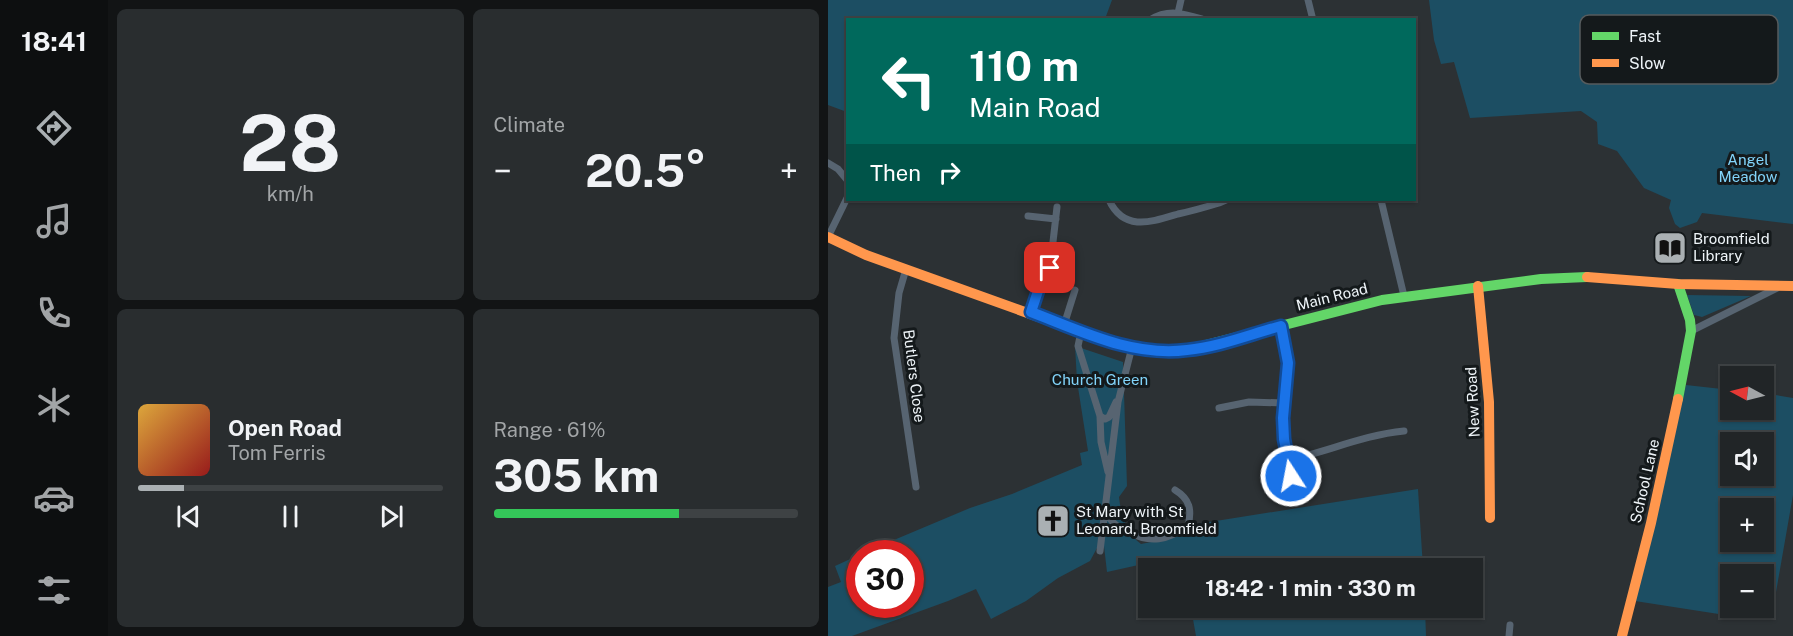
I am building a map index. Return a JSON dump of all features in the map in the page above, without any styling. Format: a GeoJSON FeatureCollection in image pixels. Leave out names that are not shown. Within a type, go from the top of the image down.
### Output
{"type":"FeatureCollection","features":[{"type":"Feature","properties":{"kind":"main road","name":"Main Road"},"geometry":{"type":"LineString","coordinates":[[828,237],[866,255],[1031,312],[1081,332],[1110,342],[1147,350],[1186,350],[1351,307],[1404,296],[1478,286],[1575,277],[1678,284],[1793,286]]}},
{"type":"Feature","properties":{"kind":"main road","name":"School Lane"},"geometry":{"type":"LineString","coordinates":[[1622,636],[1651,523],[1691,331],[1690,320],[1678,284]]}},
{"type":"Feature","properties":{"kind":"main road","name":"New Road"},"geometry":{"type":"LineString","coordinates":[[1478,286],[1489,402],[1490,518]]}},
{"type":"Feature","properties":{"kind":"street"},"geometry":{"type":"LineString","coordinates":[[1178,13],[1181,0]]}},
{"type":"Feature","properties":{"kind":"street"},"geometry":{"type":"LineString","coordinates":[[1308,0],[1312,18]]}},
{"type":"Feature","properties":{"kind":"street"},"geometry":{"type":"LineString","coordinates":[[1154,18],[1167,12],[1197,18]]}},
{"type":"Feature","properties":{"kind":"street"},"geometry":{"type":"LineString","coordinates":[[828,163],[838,169],[846,179]]}},
{"type":"Feature","properties":{"kind":"street"},"geometry":{"type":"LineString","coordinates":[[828,237],[846,200]]}},
{"type":"Feature","properties":{"kind":"street"},"geometry":{"type":"LineString","coordinates":[[1110,201],[1125,219],[1145,223],[1224,201]]}},
{"type":"Feature","properties":{"kind":"street"},"geometry":{"type":"LineString","coordinates":[[1382,201],[1404,296]]}},
{"type":"Feature","properties":{"kind":"street"},"geometry":{"type":"LineString","coordinates":[[1031,312],[1040,285],[1050,268],[1057,207]]}},
{"type":"Feature","properties":{"kind":"street"},"geometry":{"type":"LineString","coordinates":[[1028,216],[1056,219]]}},
{"type":"Feature","properties":{"kind":"street","name":"Butlers Close"},"geometry":{"type":"LineString","coordinates":[[906,269],[899,293],[894,338],[916,487]]}},
{"type":"Feature","properties":{"kind":"street"},"geometry":{"type":"LineString","coordinates":[[1691,331],[1781,286]]}},
{"type":"Feature","properties":{"kind":"street"},"geometry":{"type":"LineString","coordinates":[[1064,325],[1075,290]]}},
{"type":"Feature","properties":{"kind":"street"},"geometry":{"type":"LineString","coordinates":[[1281,326],[1288,363],[1284,403],[1284,439],[1294,491]]}},
{"type":"Feature","properties":{"kind":"street"},"geometry":{"type":"LineString","coordinates":[[1081,332],[1078,346],[1100,416],[1101,442],[1109,474]]}},
{"type":"Feature","properties":{"kind":"street"},"geometry":{"type":"LineString","coordinates":[[1100,416],[1105,419],[1109,417],[1120,390],[1132,347]]}},
{"type":"Feature","properties":{"kind":"street"},"geometry":{"type":"LineString","coordinates":[[1101,551],[1104,510],[1120,390]]}},
{"type":"Feature","properties":{"kind":"street"},"geometry":{"type":"LineString","coordinates":[[1219,408],[1249,402],[1284,403]]}},
{"type":"Feature","properties":{"kind":"street"},"geometry":{"type":"LineString","coordinates":[[1288,460],[1317,454],[1367,437],[1404,431]]}},
{"type":"Feature","properties":{"kind":"street"},"geometry":{"type":"LineString","coordinates":[[1104,510],[1111,523],[1139,538],[1152,540],[1172,536],[1188,526],[1191,516],[1190,504],[1175,490]]}},
{"type":"Feature","properties":{"kind":"street"},"geometry":{"type":"LineString","coordinates":[[1509,636],[1510,625]]}},
{"type":"Feature","properties":{"kind":"green space"},"geometry":{"type":"Polygon","coordinates":[[[828,0],[1112,0],[1105,18],[846,18],[846,112],[828,105],[828,0]]]}},
{"type":"Feature","properties":{"kind":"green space","name":"Angel Meadow"},"geometry":{"type":"Polygon","coordinates":[[[1429,0],[1793,0],[1793,224],[1702,213],[1697,222],[1680,228],[1675,224],[1669,208],[1671,200],[1644,188],[1617,151],[1598,144],[1597,122],[1581,111],[1470,118],[1454,62],[1441,64],[1434,40],[1429,0]]]}},
{"type":"Feature","properties":{"kind":"green space"},"geometry":{"type":"Polygon","coordinates":[[[1687,295],[1751,296],[1702,317],[1694,315],[1687,295]]]}},
{"type":"Feature","properties":{"kind":"green space","name":"Church Green"},"geometry":{"type":"Polygon","coordinates":[[[1075,346],[1123,362],[1127,486],[1119,497],[1125,523],[1141,544],[1176,537],[1197,524],[1418,489],[1422,558],[1138,558],[1138,565],[1107,572],[1104,546],[1097,548],[1090,561],[1058,578],[1026,601],[991,619],[976,589],[924,610],[924,540],[894,540],[1082,465],[1080,453],[1088,451],[1077,381],[1075,346]]]}},
{"type":"Feature","properties":{"kind":"green space"},"geometry":{"type":"Polygon","coordinates":[[[1686,385],[1720,389],[1720,420],[1774,420],[1774,395],[1793,398],[1793,495],[1774,604],[1774,564],[1720,564],[1720,614],[1635,601],[1686,385]]]}},
{"type":"Feature","properties":{"kind":"green space"},"geometry":{"type":"Polygon","coordinates":[[[846,561],[846,618],[901,618],[852,636],[828,636],[828,587],[841,582],[835,566],[846,561]]]}},
{"type":"Feature","properties":{"kind":"green space"},"geometry":{"type":"Polygon","coordinates":[[[1193,618],[1425,618],[1426,636],[1196,636],[1193,618]]]}},
{"type":"Feature","properties":{"kind":"traffic: fast"},"geometry":{"type":"LineString","coordinates":[[1075,330],[1110,342],[1147,350],[1186,350],[1382,300],[1541,279],[1587,277]]}},
{"type":"Feature","properties":{"kind":"traffic: fast"},"geometry":{"type":"LineString","coordinates":[[1678,284],[1690,320],[1691,331],[1678,399]]}},
{"type":"Feature","properties":{"kind":"traffic: slow"},"geometry":{"type":"LineString","coordinates":[[828,237],[866,255],[1075,330]]}},
{"type":"Feature","properties":{"kind":"traffic: slow"},"geometry":{"type":"LineString","coordinates":[[1587,277],[1678,284],[1793,286]]}},
{"type":"Feature","properties":{"kind":"traffic: slow"},"geometry":{"type":"LineString","coordinates":[[1478,286],[1489,402],[1490,518]]}},
{"type":"Feature","properties":{"kind":"traffic: slow"},"geometry":{"type":"LineString","coordinates":[[1622,636],[1651,523],[1678,399]]}},
{"type":"Feature","properties":{"kind":"place","name":"Broomfield Library"},"geometry":{"type":"Point","coordinates":[1670,248]}},
{"type":"Feature","properties":{"kind":"place","name":"St Mary with St Leonard, Broomfield"},"geometry":{"type":"Point","coordinates":[1053,521]}},
{"type":"Feature","properties":{"kind":"route"},"geometry":{"type":"LineString","coordinates":[[1050,268],[1040,285],[1031,312],[1120,345],[1147,350],[1197,349],[1281,326],[1288,363],[1283,418],[1284,439],[1291,476]]}}]}
